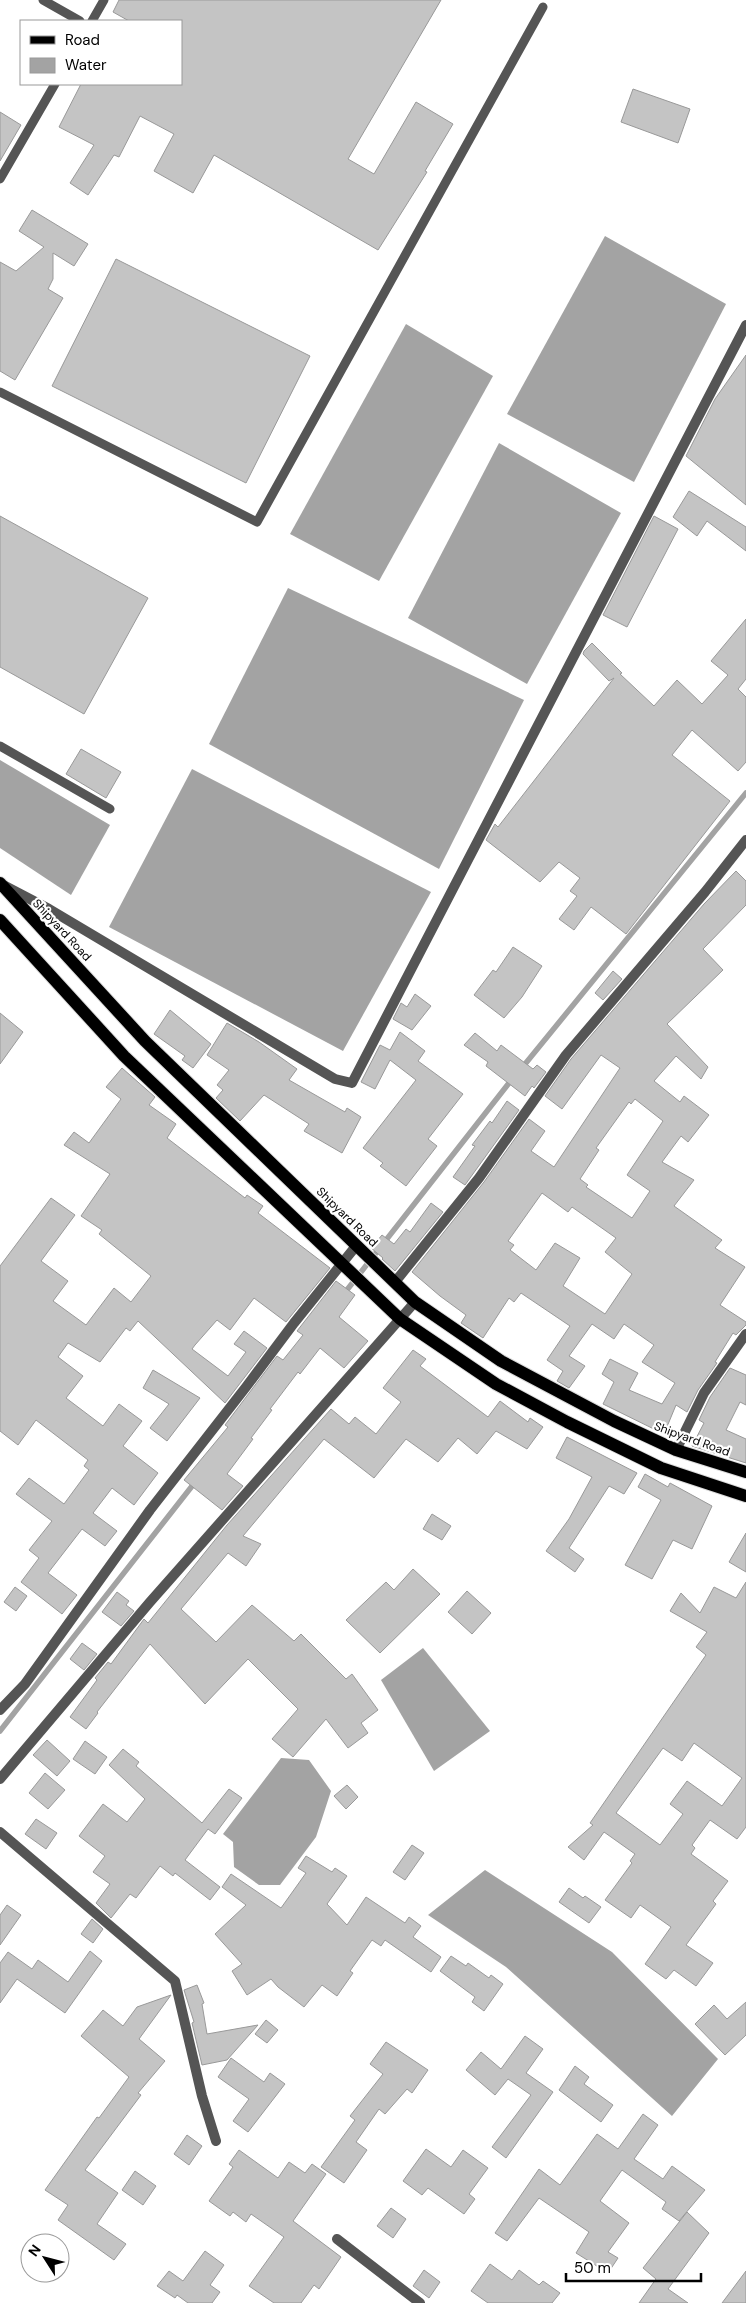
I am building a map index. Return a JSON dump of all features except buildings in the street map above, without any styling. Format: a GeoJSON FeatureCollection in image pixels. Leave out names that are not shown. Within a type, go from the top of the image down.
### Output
{"type":"FeatureCollection","features":[{"type":"Feature","properties":{"kind":"main road","name":"Shipyard Road"},"geometry":{"type":"LineString","coordinates":[[0,884],[145,1041],[416,1302],[501,1361],[614,1421],[676,1450],[746,1472]]}},
{"type":"Feature","properties":{"kind":"main road"},"geometry":{"type":"LineString","coordinates":[[0,920],[124,1056],[340,1264],[400,1319],[496,1384],[567,1422],[661,1468],[746,1496]]}},
{"type":"Feature","properties":{"kind":"street"},"geometry":{"type":"LineString","coordinates":[[0,884],[50,909],[335,1079],[352,1083],[746,325]]}},
{"type":"Feature","properties":{"kind":"street"},"geometry":{"type":"LineString","coordinates":[[395,1282],[479,1178],[566,1055],[705,892],[746,840]]}},
{"type":"Feature","properties":{"kind":"street"},"geometry":{"type":"LineString","coordinates":[[0,1710],[25,1684],[150,1510],[340,1264],[356,1246]]}},
{"type":"Feature","properties":{"kind":"street"},"geometry":{"type":"LineString","coordinates":[[0,1779],[150,1602],[416,1302]]}},
{"type":"Feature","properties":{"kind":"street"},"geometry":{"type":"LineString","coordinates":[[676,1450],[704,1394],[746,1334]]}},
{"type":"Feature","properties":{"kind":"street"},"geometry":{"type":"LineString","coordinates":[[0,1832],[175,1981],[202,2096],[216,2142]]}},
{"type":"Feature","properties":{"kind":"street"},"geometry":{"type":"LineString","coordinates":[[337,2239],[420,2303]]}},
{"type":"Feature","properties":{"kind":"lane"},"geometry":{"type":"LineString","coordinates":[[43,0],[78,20]]}},
{"type":"Feature","properties":{"kind":"lane"},"geometry":{"type":"LineString","coordinates":[[93,20],[104,0]]}},
{"type":"Feature","properties":{"kind":"lane"},"geometry":{"type":"LineString","coordinates":[[0,392],[257,522],[543,7]]}},
{"type":"Feature","properties":{"kind":"lane"},"geometry":{"type":"LineString","coordinates":[[0,179],[54,85]]}},
{"type":"Feature","properties":{"kind":"lane"},"geometry":{"type":"LineString","coordinates":[[0,746],[110,808]]}},
{"type":"Feature","properties":{"kind":"water"},"geometry":{"type":"Polygon","coordinates":[[[605,236],[726,304],[634,482],[507,414],[605,236]]]}},
{"type":"Feature","properties":{"kind":"water"},"geometry":{"type":"Polygon","coordinates":[[[406,324],[493,376],[379,581],[290,534],[406,324]]]}},
{"type":"Feature","properties":{"kind":"water"},"geometry":{"type":"Polygon","coordinates":[[[499,443],[621,513],[527,684],[408,618],[499,443]]]}},
{"type":"Feature","properties":{"kind":"water"},"geometry":{"type":"Polygon","coordinates":[[[288,588],[524,700],[439,869],[209,744],[288,588]]]}},
{"type":"Feature","properties":{"kind":"water"},"geometry":{"type":"Polygon","coordinates":[[[0,760],[110,825],[71,895],[0,848],[0,760]]]}},
{"type":"Feature","properties":{"kind":"water"},"geometry":{"type":"Polygon","coordinates":[[[192,769],[431,892],[343,1051],[109,927],[192,769]]]}},
{"type":"Feature","properties":{"kind":"water"},"geometry":{"type":"Polygon","coordinates":[[[423,1648],[490,1731],[434,1771],[381,1680],[423,1648]]]}},
{"type":"Feature","properties":{"kind":"water"},"geometry":{"type":"Polygon","coordinates":[[[281,1758],[309,1760],[331,1791],[316,1837],[280,1885],[259,1885],[234,1867],[233,1842],[223,1834],[281,1758]]]}},
{"type":"Feature","properties":{"kind":"water"},"geometry":{"type":"Polygon","coordinates":[[[485,1870],[612,1952],[718,2059],[672,2116],[506,1967],[428,1915],[485,1870]]]}},
{"type":"Feature","properties":{"kind":"waterway"},"geometry":{"type":"LineString","coordinates":[[521,1069],[746,793]]}},
{"type":"Feature","properties":{"kind":"waterway"},"geometry":{"type":"LineString","coordinates":[[343,1295],[513,1078]]}},
{"type":"Feature","properties":{"kind":"waterway"},"geometry":{"type":"LineString","coordinates":[[0,1731],[196,1481]]}}]}
